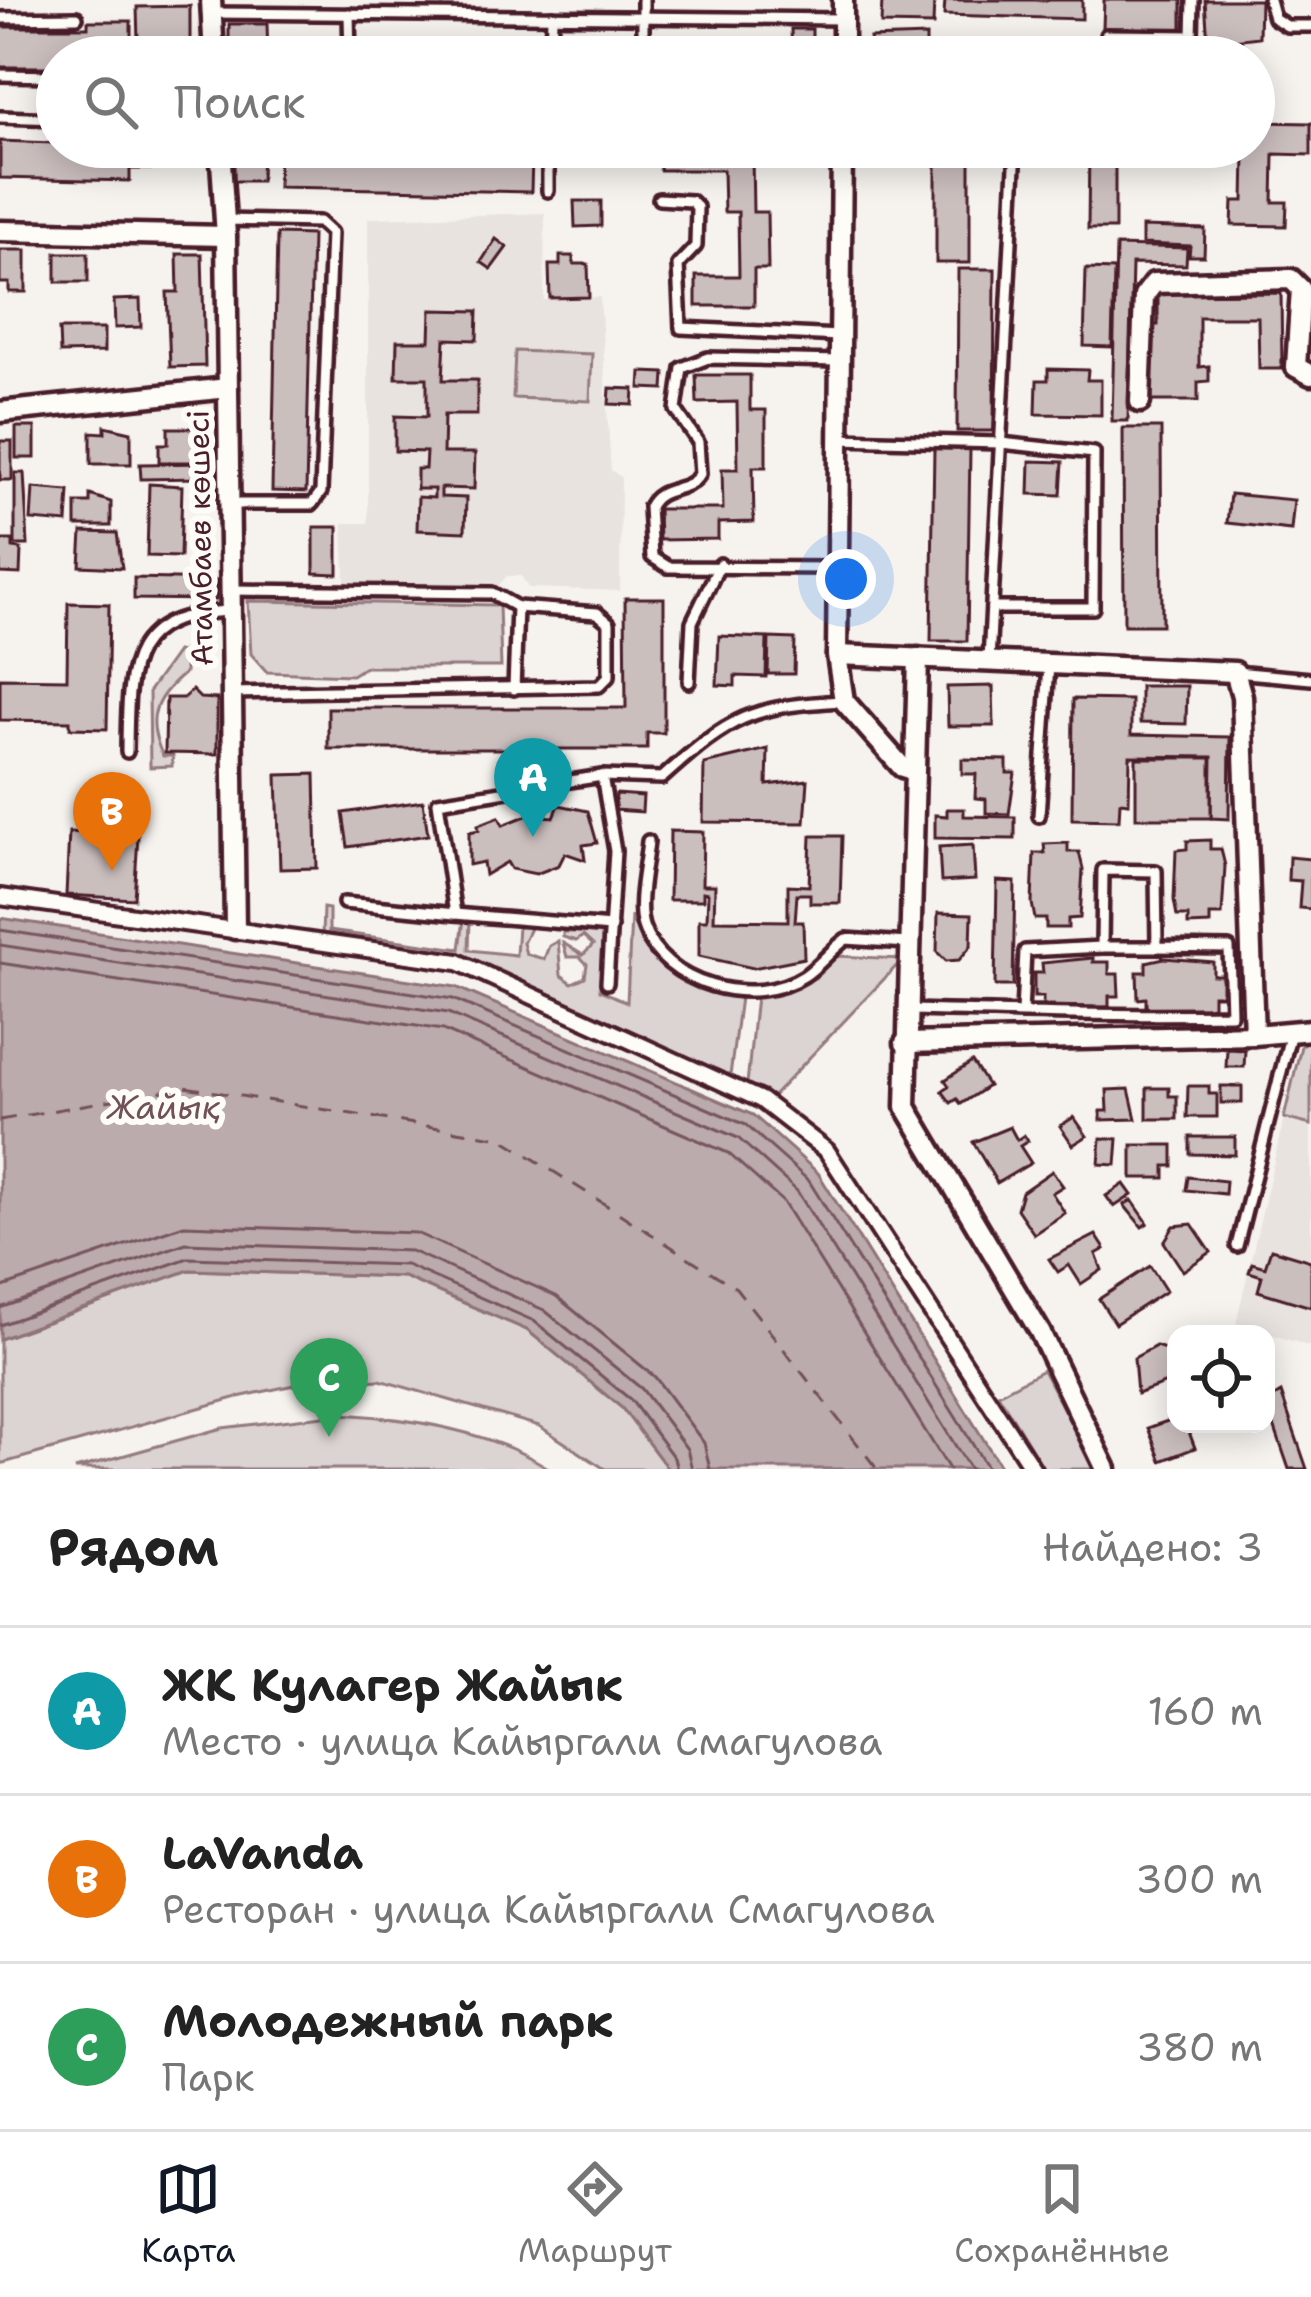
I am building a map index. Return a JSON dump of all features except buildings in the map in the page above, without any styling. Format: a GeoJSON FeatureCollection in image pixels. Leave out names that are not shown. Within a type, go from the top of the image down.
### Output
{"type":"FeatureCollection","features":[{"type":"Feature","properties":{"kind":"street"},"geometry":{"type":"LineString","coordinates":[[211,6],[213,36]]}},
{"type":"Feature","properties":{"kind":"street","name":"Атамбаев көшесі"},"geometry":{"type":"LineString","coordinates":[[222,168],[235,929]]}},
{"type":"Feature","properties":{"kind":"street"},"geometry":{"type":"LineString","coordinates":[[842,168],[837,656],[844,701],[902,766],[912,770]]}},
{"type":"Feature","properties":{"kind":"street"},"geometry":{"type":"LineString","coordinates":[[0,231],[226,228]]}},
{"type":"Feature","properties":{"kind":"street"},"geometry":{"type":"LineString","coordinates":[[1140,402],[1144,296],[1154,283],[1291,279],[1301,290],[1296,367],[1311,375]]}},
{"type":"Feature","properties":{"kind":"street"},"geometry":{"type":"LineString","coordinates":[[0,412],[228,388]]}},
{"type":"Feature","properties":{"kind":"street"},"geometry":{"type":"LineString","coordinates":[[837,656],[1235,672],[1242,696],[1254,1036]]}},
{"type":"Feature","properties":{"kind":"street"},"geometry":{"type":"LineString","coordinates":[[918,658],[903,1090],[913,1122],[1040,1332],[1106,1469]]}},
{"type":"Feature","properties":{"kind":"street"},"geometry":{"type":"LineString","coordinates":[[0,897],[458,962],[760,1100],[827,1151],[1033,1469]]}},
{"type":"Feature","properties":{"kind":"street"},"geometry":{"type":"LineString","coordinates":[[905,1042],[1254,1036],[1301,1031]]}},
{"type":"Feature","properties":{"kind":"lane"},"geometry":{"type":"LineString","coordinates":[[643,0],[643,36]]}},
{"type":"Feature","properties":{"kind":"lane"},"geometry":{"type":"LineString","coordinates":[[1106,35],[1192,36],[1193,0]]}},
{"type":"Feature","properties":{"kind":"lane"},"geometry":{"type":"LineString","coordinates":[[1269,0],[1274,18],[1287,26],[1311,26]]}},
{"type":"Feature","properties":{"kind":"lane"},"geometry":{"type":"LineString","coordinates":[[211,6],[349,14],[643,17],[843,9]]}},
{"type":"Feature","properties":{"kind":"lane"},"geometry":{"type":"LineString","coordinates":[[349,14],[350,36]]}},
{"type":"Feature","properties":{"kind":"lane"},"geometry":{"type":"LineString","coordinates":[[552,36],[553,16]]}},
{"type":"Feature","properties":{"kind":"lane"},"geometry":{"type":"LineString","coordinates":[[0,18],[77,17]]}},
{"type":"Feature","properties":{"kind":"lane"},"geometry":{"type":"LineString","coordinates":[[0,75],[36,76]]}},
{"type":"Feature","properties":{"kind":"lane"},"geometry":{"type":"LineString","coordinates":[[0,117],[36,118]]}},
{"type":"Feature","properties":{"kind":"lane"},"geometry":{"type":"LineString","coordinates":[[548,168],[548,191]]}},
{"type":"Feature","properties":{"kind":"lane"},"geometry":{"type":"LineString","coordinates":[[989,661],[1015,168]]}},
{"type":"Feature","properties":{"kind":"lane"},"geometry":{"type":"LineString","coordinates":[[659,199],[691,201],[697,207],[696,245],[678,265],[681,328],[839,336]]}},
{"type":"Feature","properties":{"kind":"lane"},"geometry":{"type":"LineString","coordinates":[[226,228],[320,221],[331,233],[321,493],[312,504],[230,505]]}},
{"type":"Feature","properties":{"kind":"lane"},"geometry":{"type":"LineString","coordinates":[[837,568],[668,567],[652,557],[653,498],[692,484],[700,474],[698,442],[676,410],[682,368],[707,358],[839,361]]}},
{"type":"Feature","properties":{"kind":"lane"},"geometry":{"type":"LineString","coordinates":[[838,439],[1001,443],[1094,453],[1098,598],[1084,612],[992,608]]}},
{"type":"Feature","properties":{"kind":"lane"},"geometry":{"type":"LineString","coordinates":[[689,682],[692,622],[719,564]]}},
{"type":"Feature","properties":{"kind":"lane"},"geometry":{"type":"LineString","coordinates":[[231,590],[492,593],[517,607],[605,617],[610,676],[598,686],[231,693]]}},
{"type":"Feature","properties":{"kind":"lane"},"geometry":{"type":"LineString","coordinates":[[514,689],[517,607]]}},
{"type":"Feature","properties":{"kind":"lane"},"geometry":{"type":"LineString","coordinates":[[127,752],[128,669],[145,645],[179,617],[231,611]]}},
{"type":"Feature","properties":{"kind":"lane"},"geometry":{"type":"LineString","coordinates":[[1039,816],[1049,664]]}},
{"type":"Feature","properties":{"kind":"lane"},"geometry":{"type":"LineString","coordinates":[[1235,672],[1311,679]]}},
{"type":"Feature","properties":{"kind":"lane"},"geometry":{"type":"LineString","coordinates":[[454,914],[438,802],[602,776],[662,778],[718,728],[761,708],[844,701]]}},
{"type":"Feature","properties":{"kind":"lane"},"geometry":{"type":"LineString","coordinates":[[602,776],[615,851],[607,982]]}},
{"type":"Feature","properties":{"kind":"lane"},"geometry":{"type":"LineString","coordinates":[[648,841],[642,922],[658,955],[681,973],[710,985],[744,992],[780,987],[806,975],[846,939],[908,943]]}},
{"type":"Feature","properties":{"kind":"lane"},"geometry":{"type":"LineString","coordinates":[[1102,947],[1103,870],[1120,870],[1156,871],[1157,947]]}},
{"type":"Feature","properties":{"kind":"lane"},"geometry":{"type":"LineString","coordinates":[[344,903],[611,927]]}},
{"type":"Feature","properties":{"kind":"lane"},"geometry":{"type":"LineString","coordinates":[[907,1010],[1022,1013],[1231,1014],[1229,949],[1025,951],[1022,1013]]}},
{"type":"Feature","properties":{"kind":"lane"},"geometry":{"type":"LineString","coordinates":[[1237,1246],[1301,1031]]}},
{"type":"Feature","properties":{"kind":"shaded area"},"geometry":{"type":"Polygon","coordinates":[[[545,213],[544,300],[600,297],[611,470],[621,477],[620,591],[528,588],[521,576],[507,576],[498,586],[345,582],[343,523],[368,523],[368,218],[545,213]]]}},
{"type":"Feature","properties":{"kind":"shaded area"},"geometry":{"type":"Polygon","coordinates":[[[515,351],[592,354],[590,401],[513,398],[515,351]]]}},
{"type":"Feature","properties":{"kind":"shaded area"},"geometry":{"type":"Polygon","coordinates":[[[248,601],[499,605],[501,667],[365,667],[352,675],[267,672],[251,654],[248,601]]]}},
{"type":"Feature","properties":{"kind":"shaded area"},"geometry":{"type":"Polygon","coordinates":[[[185,651],[185,673],[160,700],[154,720],[163,756],[173,756],[172,766],[150,767],[149,691],[177,652],[185,651]]]}},
{"type":"Feature","properties":{"kind":"shaded area"},"geometry":{"type":"Polygon","coordinates":[[[323,908],[329,909],[329,931],[460,949],[464,919],[470,919],[469,950],[516,955],[518,926],[531,926],[523,943],[526,954],[544,959],[549,946],[558,941],[561,975],[572,983],[585,977],[587,964],[580,957],[567,957],[563,943],[583,955],[593,945],[583,936],[576,941],[563,937],[563,932],[602,932],[600,990],[627,1002],[631,916],[649,951],[672,974],[701,988],[740,997],[730,1076],[453,955],[322,937],[323,908]]]}},
{"type":"Feature","properties":{"kind":"shaded area"},"geometry":{"type":"Polygon","coordinates":[[[837,956],[903,959],[773,1096],[747,1084],[756,996],[815,978],[837,956]]]}},
{"type":"Feature","properties":{"kind":"shaded area"},"geometry":{"type":"Polygon","coordinates":[[[1311,1035],[1311,1125],[1284,1118],[1301,1046],[1311,1035]]]}},
{"type":"Feature","properties":{"kind":"shaded area"},"geometry":{"type":"Polygon","coordinates":[[[1284,1118],[1311,1125],[1311,1347],[1275,1335],[1275,1325],[1236,1323],[1284,1118]]]}},
{"type":"Feature","properties":{"kind":"shaded area"},"geometry":{"type":"Polygon","coordinates":[[[189,1270],[404,1277],[527,1330],[622,1408],[668,1469],[605,1469],[539,1426],[380,1380],[294,1385],[238,1397],[0,1464],[0,1339],[189,1270]]]}},
{"type":"Feature","properties":{"kind":"shaded area"},"geometry":{"type":"Polygon","coordinates":[[[1043,1370],[1095,1469],[1044,1469],[998,1394],[1043,1370]]]}},
{"type":"Feature","properties":{"kind":"shaded area"},"geometry":{"type":"Polygon","coordinates":[[[340,1414],[449,1428],[502,1445],[550,1469],[75,1469],[222,1428],[340,1414]]]}},
{"type":"Feature","properties":{"kind":"water","name":"Жайық"},"geometry":{"type":"Polygon","coordinates":[[[0,918],[456,987],[753,1115],[818,1173],[1002,1469],[668,1469],[622,1408],[527,1330],[404,1277],[189,1270],[0,1339],[0,918]]]}},
{"type":"Feature","properties":{"kind":"ferry route"},"geometry":{"type":"LineString","coordinates":[[0,1120],[185,1087],[501,1138],[736,1288],[877,1469]]}},
{"type":"Feature","properties":{"kind":"place","name":"ЖК Кулагер Жайык"},"geometry":{"type":"Point","coordinates":[533,837]}},
{"type":"Feature","properties":{"kind":"place","name":"LaVanda"},"geometry":{"type":"Point","coordinates":[112,871]}},
{"type":"Feature","properties":{"kind":"place","name":"Молодежный парк"},"geometry":{"type":"Point","coordinates":[329,1437]}}]}
